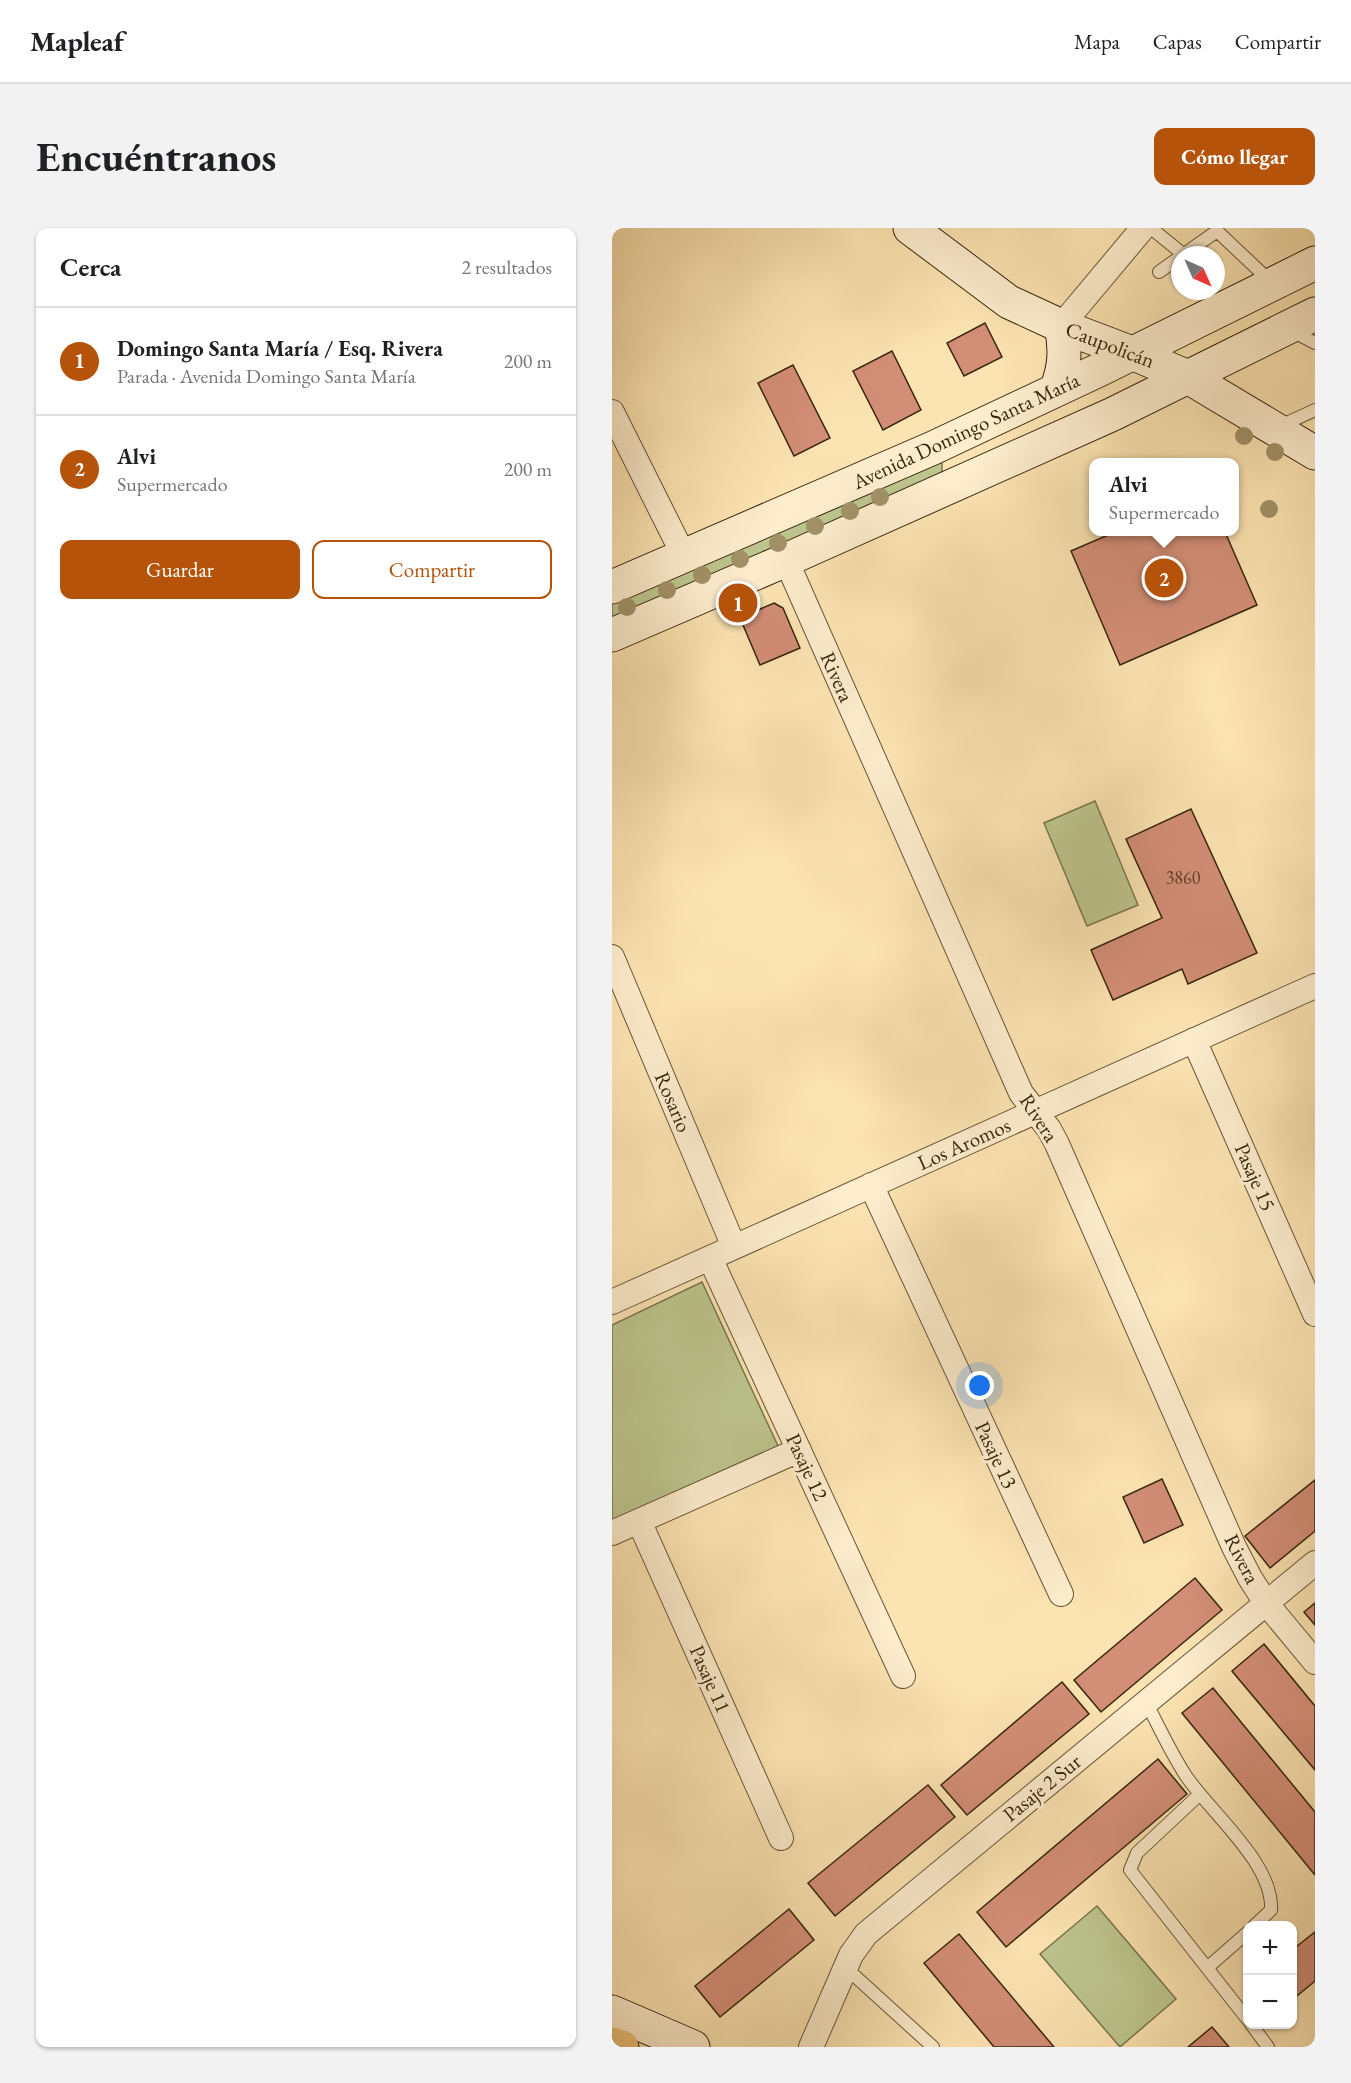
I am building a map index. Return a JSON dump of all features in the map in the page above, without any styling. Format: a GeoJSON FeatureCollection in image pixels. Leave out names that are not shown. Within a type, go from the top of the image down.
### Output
{"type":"FeatureCollection","features":[{"type":"Feature","properties":{"kind":"highway"},"geometry":{"type":"LineString","coordinates":[[612,2044],[622,2047]]}},
{"type":"Feature","properties":{"kind":"main road","name":"Caupolicán"},"geometry":{"type":"LineString","coordinates":[[910,228],[1009,302],[1061,326],[1188,377],[1315,453]]}},
{"type":"Feature","properties":{"kind":"main road","name":"Avenida Domingo Santa María"},"geometry":{"type":"LineString","coordinates":[[612,587],[933,448],[1315,263]]}},
{"type":"Feature","properties":{"kind":"main road","name":"Avenida Domingo Santa María"},"geometry":{"type":"LineString","coordinates":[[612,635],[1113,414],[1301,321]]}},
{"type":"Feature","properties":{"kind":"main road"},"geometry":{"type":"LineString","coordinates":[[1056,390],[1063,372],[1065,352],[1061,326]]}},
{"type":"Feature","properties":{"kind":"main road"},"geometry":{"type":"LineString","coordinates":[[1113,414],[1120,406],[1130,386],[1132,353]]}},
{"type":"Feature","properties":{"kind":"main road"},"geometry":{"type":"LineString","coordinates":[[612,2012],[693,2047]]}},
{"type":"Feature","properties":{"kind":"street"},"geometry":{"type":"LineString","coordinates":[[1061,326],[1143,228]]}},
{"type":"Feature","properties":{"kind":"street"},"geometry":{"type":"LineString","coordinates":[[612,412],[684,556]]}},
{"type":"Feature","properties":{"kind":"street","name":"Rivera"},"geometry":{"type":"LineString","coordinates":[[786,560],[1021,1093],[1049,1129],[1057,1144],[1234,1547],[1266,1603],[1315,1662]]}},
{"type":"Feature","properties":{"kind":"street","name":"Rosario"},"geometry":{"type":"LineString","coordinates":[[612,957],[734,1247]]}},
{"type":"Feature","properties":{"kind":"street","name":"Los Aromos"},"geometry":{"type":"LineString","coordinates":[[612,1302],[1315,986]]}},
{"type":"Feature","properties":{"kind":"street","name":"Pasaje 15"},"geometry":{"type":"LineString","coordinates":[[1194,1040],[1315,1314]]}},
{"type":"Feature","properties":{"kind":"street","name":"Pasaje 13"},"geometry":{"type":"LineString","coordinates":[[871,1185],[1061,1594]]}},
{"type":"Feature","properties":{"kind":"street","name":"Pasaje 12"},"geometry":{"type":"LineString","coordinates":[[710,1258],[903,1676]]}},
{"type":"Feature","properties":{"kind":"street"},"geometry":{"type":"LineString","coordinates":[[612,1533],[799,1450]]}},
{"type":"Feature","properties":{"kind":"street","name":"Pasaje 11"},"geometry":{"type":"LineString","coordinates":[[639,1521],[781,1838]]}},
{"type":"Feature","properties":{"kind":"street","name":"Pasaje 2 Sur"},"geometry":{"type":"LineString","coordinates":[[811,2047],[858,1943],[874,1926],[1315,1563]]}},
{"type":"Feature","properties":{"kind":"lane"},"geometry":{"type":"LineString","coordinates":[[1151,228],[1171,246]]}},
{"type":"Feature","properties":{"kind":"lane"},"geometry":{"type":"LineString","coordinates":[[1196,246],[1217,231],[1272,284]]}},
{"type":"Feature","properties":{"kind":"lane"},"geometry":{"type":"LineString","coordinates":[[1159,272],[1171,264]]}},
{"type":"Feature","properties":{"kind":"lane"},"geometry":{"type":"LineString","coordinates":[[1301,321],[1315,343]]}},
{"type":"Feature","properties":{"kind":"lane"},"geometry":{"type":"LineString","coordinates":[[1274,428],[1315,410]]}},
{"type":"Feature","properties":{"kind":"lane"},"geometry":{"type":"LineString","coordinates":[[1146,1702],[1185,1775],[1262,1871],[1272,1899],[1271,1910],[1259,1921]]}},
{"type":"Feature","properties":{"kind":"lane"},"geometry":{"type":"LineString","coordinates":[[1200,1794],[1137,1853],[1130,1870],[1243,2014]]}},
{"type":"Feature","properties":{"kind":"lane"},"geometry":{"type":"LineString","coordinates":[[1207,1968],[1243,1936]]}},
{"type":"Feature","properties":{"kind":"lane"},"geometry":{"type":"LineString","coordinates":[[846,1968],[933,2047]]}},
{"type":"Feature","properties":{"kind":"lane"},"geometry":{"type":"LineString","coordinates":[[1254,2029],[1268,2047]]}},
{"type":"Feature","properties":{"kind":"green space"},"geometry":{"type":"Polygon","coordinates":[[[942,462],[942,472],[922,486],[612,617],[612,603],[942,462]]]}},
{"type":"Feature","properties":{"kind":"green space"},"geometry":{"type":"Polygon","coordinates":[[[1095,801],[1138,905],[1087,926],[1044,823],[1095,801]]]}},
{"type":"Feature","properties":{"kind":"green space"},"geometry":{"type":"Polygon","coordinates":[[[702,1282],[778,1446],[612,1521],[612,1325],[702,1282]]]}},
{"type":"Feature","properties":{"kind":"green space"},"geometry":{"type":"Polygon","coordinates":[[[1097,1906],[1176,1999],[1120,2047],[1040,1954],[1097,1906]]]}},
{"type":"Feature","properties":{"kind":"building"},"geometry":{"type":"Polygon","coordinates":[[[985,323],[1002,357],[964,376],[947,343],[985,323]]]}},
{"type":"Feature","properties":{"kind":"building"},"geometry":{"type":"Polygon","coordinates":[[[892,351],[921,410],[883,430],[853,371],[892,351]]]}},
{"type":"Feature","properties":{"kind":"building"},"geometry":{"type":"Polygon","coordinates":[[[793,365],[830,438],[794,456],[758,383],[793,365]]]}},
{"type":"Feature","properties":{"kind":"building"},"geometry":{"type":"Polygon","coordinates":[[[1106,536],[1227,536],[1257,605],[1120,665],[1071,551],[1106,536]]]}},
{"type":"Feature","properties":{"kind":"building"},"geometry":{"type":"Polygon","coordinates":[[[774,603],[783,608],[800,648],[760,665],[740,618],[774,603]]]}},
{"type":"Feature","properties":{"kind":"building"},"geometry":{"type":"Polygon","coordinates":[[[1191,809],[1257,953],[1188,984],[1182,969],[1113,1000],[1091,950],[1162,918],[1126,839],[1191,809]]]}},
{"type":"Feature","properties":{"kind":"building"},"geometry":{"type":"Polygon","coordinates":[[[1162,1479],[1183,1525],[1144,1543],[1123,1497],[1162,1479]]]}},
{"type":"Feature","properties":{"kind":"building"},"geometry":{"type":"Polygon","coordinates":[[[1315,1480],[1315,1531],[1270,1568],[1245,1536],[1315,1480]]]}},
{"type":"Feature","properties":{"kind":"building"},"geometry":{"type":"Polygon","coordinates":[[[1195,1578],[1222,1610],[1101,1712],[1074,1680],[1195,1578]]]}},
{"type":"Feature","properties":{"kind":"building"},"geometry":{"type":"Polygon","coordinates":[[[1315,1603],[1315,1625],[1304,1612],[1315,1603]]]}},
{"type":"Feature","properties":{"kind":"building"},"geometry":{"type":"Polygon","coordinates":[[[1264,1644],[1315,1706],[1315,1770],[1232,1671],[1264,1644]]]}},
{"type":"Feature","properties":{"kind":"building"},"geometry":{"type":"Polygon","coordinates":[[[1062,1682],[1089,1714],[967,1815],[941,1785],[1062,1682]]]}},
{"type":"Feature","properties":{"kind":"building"},"geometry":{"type":"Polygon","coordinates":[[[1213,1688],[1315,1812],[1315,1875],[1182,1713],[1213,1688]]]}},
{"type":"Feature","properties":{"kind":"building"},"geometry":{"type":"Polygon","coordinates":[[[1158,1759],[1187,1794],[1006,1947],[977,1912],[1158,1759]]]}},
{"type":"Feature","properties":{"kind":"building"},"geometry":{"type":"Polygon","coordinates":[[[928,1785],[955,1817],[835,1916],[808,1883],[928,1785]]]}},
{"type":"Feature","properties":{"kind":"building"},"geometry":{"type":"Polygon","coordinates":[[[789,1909],[814,1940],[720,2017],[695,1986],[789,1909]]]}},
{"type":"Feature","properties":{"kind":"building"},"geometry":{"type":"Polygon","coordinates":[[[1315,1932],[1315,1981],[1297,1996],[1297,1975],[1297,1946],[1315,1932]]]}},
{"type":"Feature","properties":{"kind":"building"},"geometry":{"type":"Polygon","coordinates":[[[959,1934],[1054,2047],[994,2047],[924,1963],[959,1934]]]}},
{"type":"Feature","properties":{"kind":"building"},"geometry":{"type":"Polygon","coordinates":[[[1212,2027],[1229,2047],[1188,2047],[1212,2027]]]}},
{"type":"Feature","properties":{"kind":"place","name":"Alvi"},"geometry":{"type":"Point","coordinates":[1164,578]}},
{"type":"Feature","properties":{"kind":"place","name":"Domingo Santa María / Esq. Rivera"},"geometry":{"type":"Point","coordinates":[738,603]}}]}
